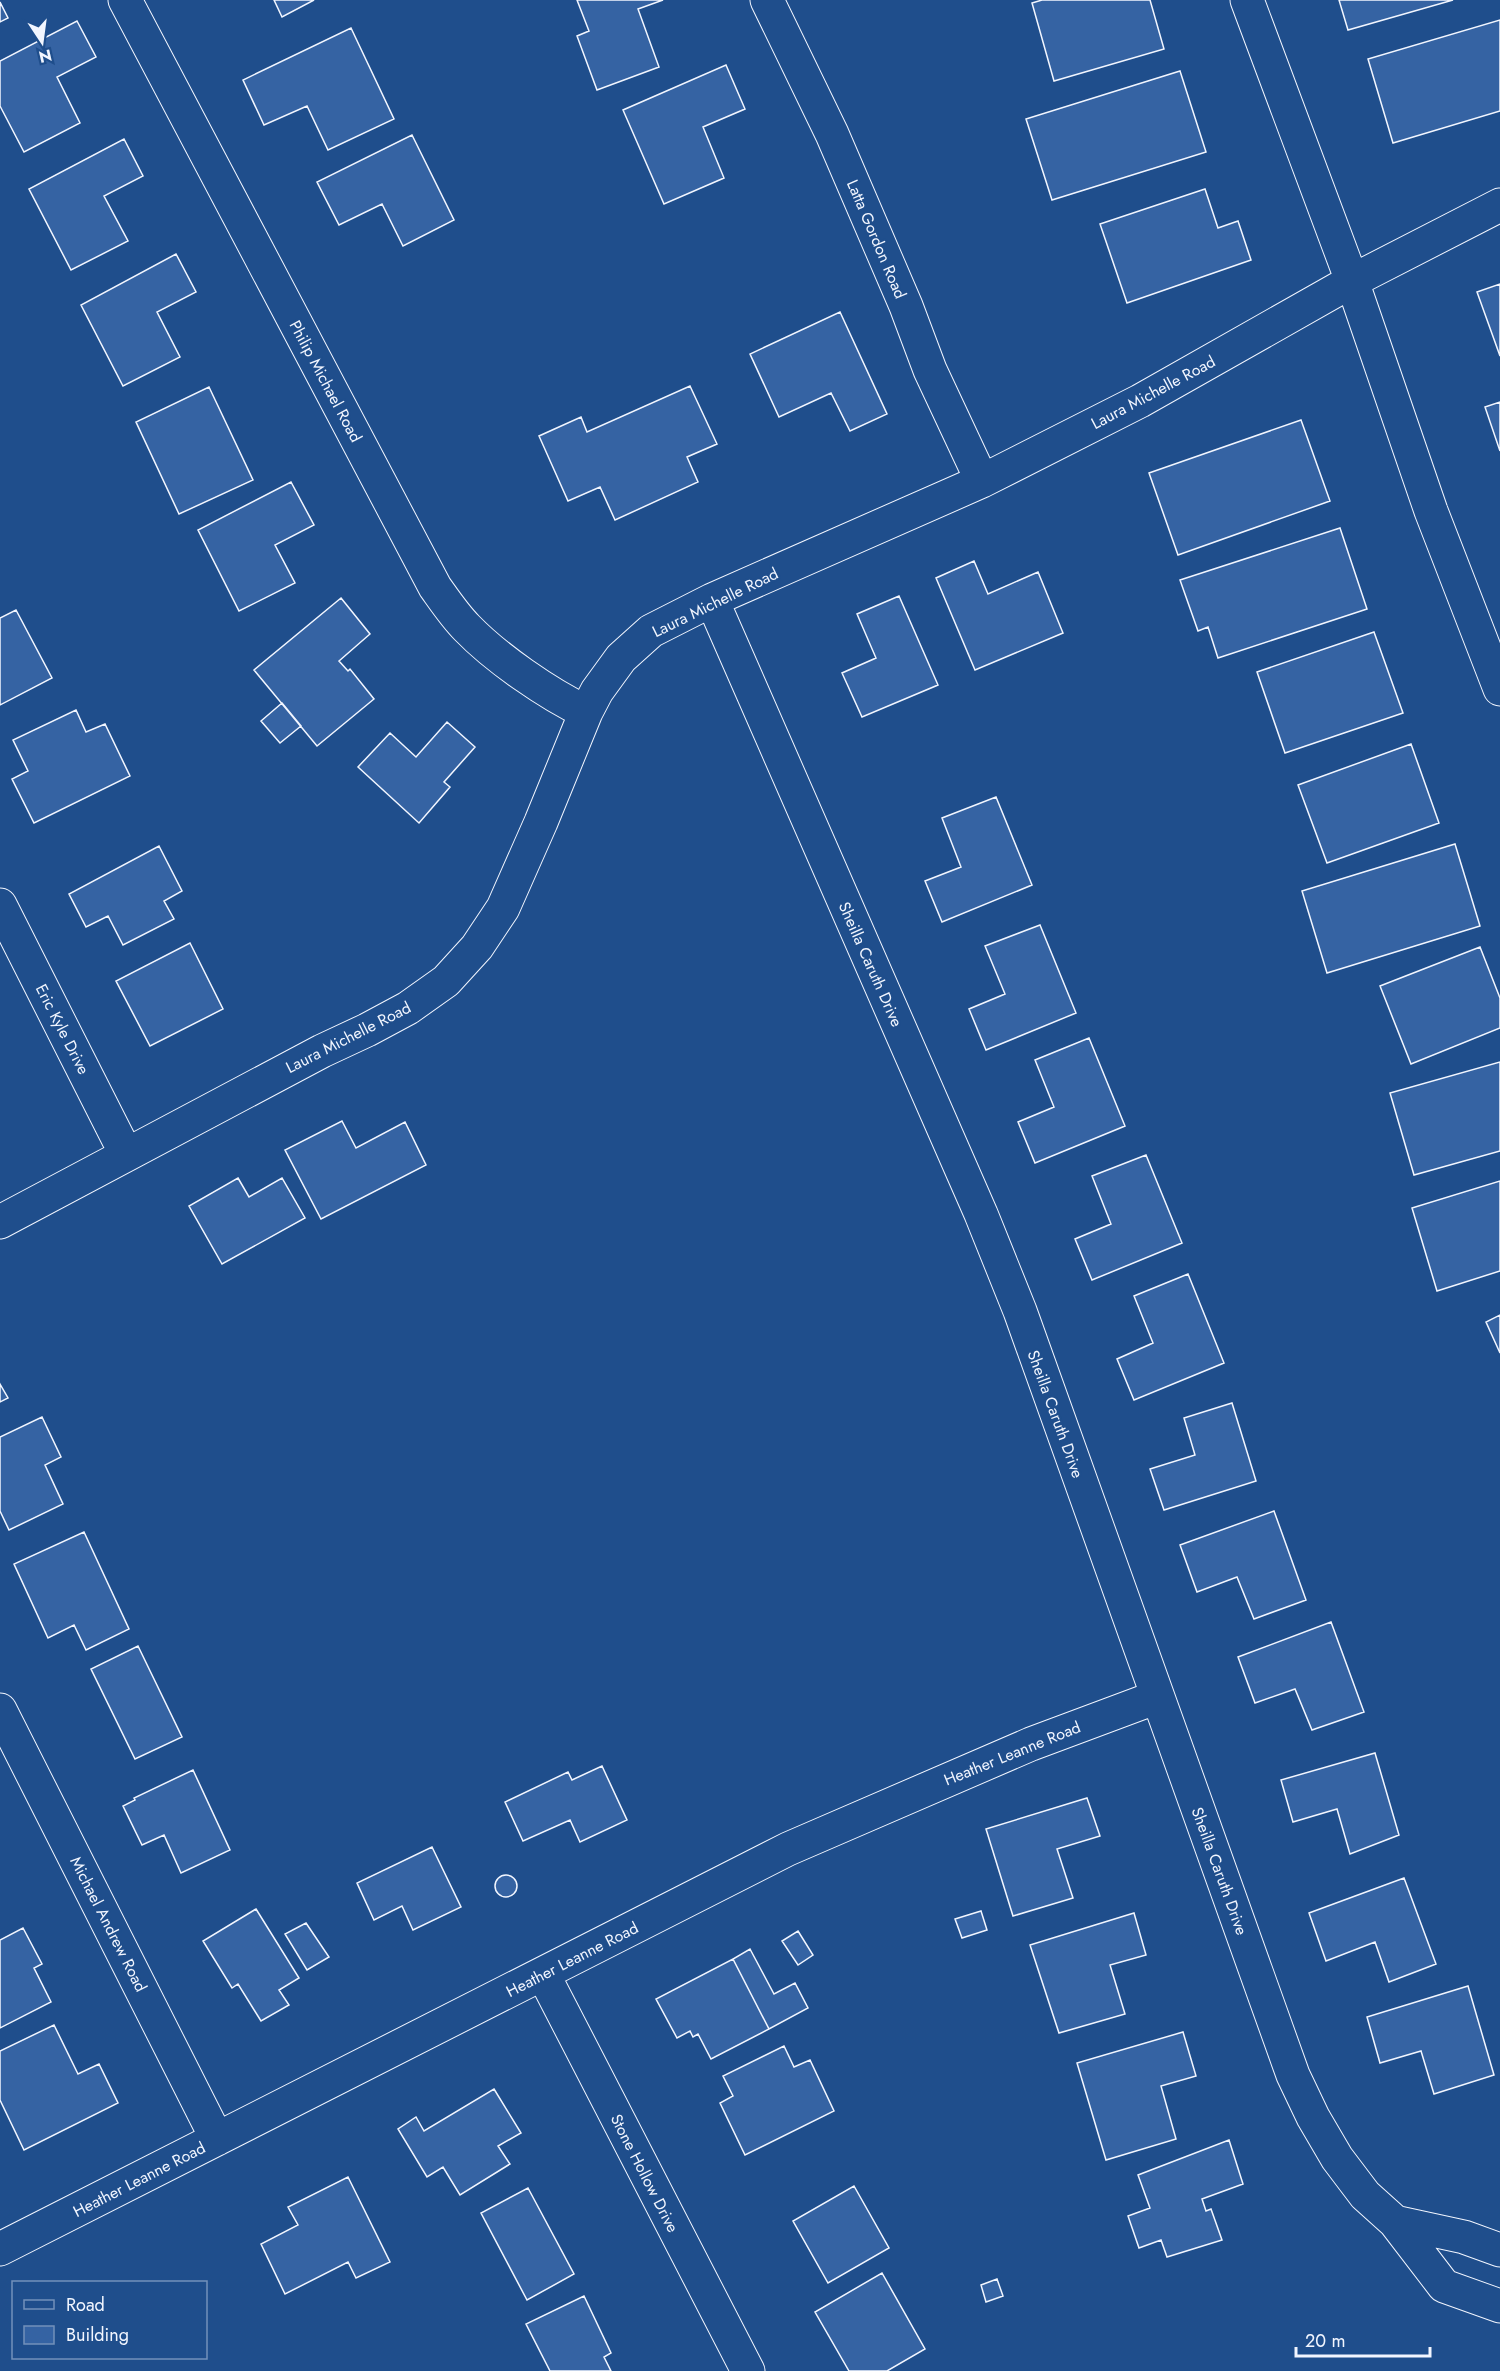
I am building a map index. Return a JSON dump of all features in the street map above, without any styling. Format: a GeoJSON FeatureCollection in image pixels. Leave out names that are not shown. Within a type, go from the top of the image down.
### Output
{"type":"FeatureCollection","features":[{"type":"Feature","properties":{"kind":"street","name":"Philip Michael Road"},"geometry":{"type":"LineString","coordinates":[[126,0],[435,587],[467,628],[511,664],[561,700],[586,712]]}},
{"type":"Feature","properties":{"kind":"street","name":"Latta Gordon Road"},"geometry":{"type":"LineString","coordinates":[[767,0],[832,134],[906,306],[930,370],[982,482]]}},
{"type":"Feature","properties":{"kind":"street"},"geometry":{"type":"LineString","coordinates":[[1247,0],[1352,281],[1431,511],[1500,689]]}},
{"type":"Feature","properties":{"kind":"street","name":"Laura Michelle Road"},"geometry":{"type":"LineString","coordinates":[[0,1222],[322,1051],[388,1019],[446,981],[477,947],[503,908],[597,691],[621,658],[651,631],[712,600],[982,482],[1140,401],[1352,281],[1500,205]]}},
{"type":"Feature","properties":{"kind":"street","name":"Sheilla Caruth Drive"},"geometry":{"type":"LineString","coordinates":[[712,600],[981,1214],[1020,1311],[1293,2075],[1313,2117],[1337,2158],[1365,2195],[1395,2222],[1444,2286],[1500,2306]]}},
{"type":"Feature","properties":{"kind":"street","name":"Eric Kyle Drive"},"geometry":{"type":"LineString","coordinates":[[0,904],[126,1154]]}},
{"type":"Feature","properties":{"kind":"street","name":"Heather Leanne Road"},"geometry":{"type":"LineString","coordinates":[[0,2249],[788,1848],[1031,1744],[1158,1697]]}},
{"type":"Feature","properties":{"kind":"street","name":"Michael Andrew Road"},"geometry":{"type":"LineString","coordinates":[[0,1710],[217,2139]]}},
{"type":"Feature","properties":{"kind":"street","name":"Stone Hollow Drive"},"geometry":{"type":"LineString","coordinates":[[543,1974],[748,2371]]}},
{"type":"Feature","properties":{"kind":"street","name":"Sheilla Caruth Drive"},"geometry":{"type":"LineString","coordinates":[[1395,2222],[1464,2237],[1500,2250]]}},
{"type":"Feature","properties":{"kind":"building"},"geometry":{"type":"Polygon","coordinates":[[[274,0],[314,0],[282,17],[274,0]]]}},
{"type":"Feature","properties":{"kind":"building"},"geometry":{"type":"Polygon","coordinates":[[[577,0],[663,0],[638,9],[659,67],[597,90],[577,36],[589,31],[577,0]]]}},
{"type":"Feature","properties":{"kind":"building"},"geometry":{"type":"Polygon","coordinates":[[[1042,0],[1150,0],[1164,49],[1054,81],[1032,3],[1042,0]]]}},
{"type":"Feature","properties":{"kind":"building"},"geometry":{"type":"Polygon","coordinates":[[[1339,0],[1453,0],[1348,30],[1339,0]]]}},
{"type":"Feature","properties":{"kind":"building"},"geometry":{"type":"Polygon","coordinates":[[[0,2],[8,18],[0,22],[0,2]]]}},
{"type":"Feature","properties":{"kind":"building"},"geometry":{"type":"Polygon","coordinates":[[[1500,20],[1500,111],[1393,143],[1368,59],[1500,20]]]}},
{"type":"Feature","properties":{"kind":"building"},"geometry":{"type":"Polygon","coordinates":[[[77,21],[96,57],[57,77],[80,123],[24,152],[0,106],[0,61],[77,21]]]}},
{"type":"Feature","properties":{"kind":"building"},"geometry":{"type":"Polygon","coordinates":[[[351,28],[394,119],[328,150],[307,106],[264,125],[243,80],[351,28]]]}},
{"type":"Feature","properties":{"kind":"building"},"geometry":{"type":"Polygon","coordinates":[[[726,65],[745,109],[703,127],[724,178],[664,204],[623,110],[726,65]]]}},
{"type":"Feature","properties":{"kind":"building"},"geometry":{"type":"Polygon","coordinates":[[[1180,71],[1206,152],[1052,200],[1026,119],[1180,71]]]}},
{"type":"Feature","properties":{"kind":"building"},"geometry":{"type":"Polygon","coordinates":[[[412,135],[454,220],[403,246],[382,204],[339,225],[317,182],[412,135]]]}},
{"type":"Feature","properties":{"kind":"building"},"geometry":{"type":"Polygon","coordinates":[[[124,139],[143,176],[104,196],[128,241],[71,270],[29,189],[124,139]]]}},
{"type":"Feature","properties":{"kind":"building"},"geometry":{"type":"Polygon","coordinates":[[[1205,189],[1218,228],[1238,221],[1251,260],[1127,303],[1100,224],[1205,189]]]}},
{"type":"Feature","properties":{"kind":"building"},"geometry":{"type":"Polygon","coordinates":[[[176,254],[196,292],[157,312],[180,357],[123,386],[81,305],[176,254]]]}},
{"type":"Feature","properties":{"kind":"building"},"geometry":{"type":"Polygon","coordinates":[[[1500,284],[1500,356],[1477,292],[1500,284]]]}},
{"type":"Feature","properties":{"kind":"building"},"geometry":{"type":"Polygon","coordinates":[[[840,312],[887,414],[850,431],[831,393],[779,417],[750,354],[840,312]]]}},
{"type":"Feature","properties":{"kind":"building"},"geometry":{"type":"Polygon","coordinates":[[[690,386],[717,444],[687,457],[698,482],[615,520],[600,487],[568,501],[539,436],[581,417],[587,432],[690,386]]]}},
{"type":"Feature","properties":{"kind":"building"},"geometry":{"type":"Polygon","coordinates":[[[209,387],[253,480],[179,514],[136,422],[209,387]]]}},
{"type":"Feature","properties":{"kind":"building"},"geometry":{"type":"Polygon","coordinates":[[[1500,402],[1500,451],[1485,407],[1500,402]]]}},
{"type":"Feature","properties":{"kind":"building"},"geometry":{"type":"Polygon","coordinates":[[[1301,420],[1330,501],[1178,555],[1149,473],[1301,420]]]}},
{"type":"Feature","properties":{"kind":"building"},"geometry":{"type":"Polygon","coordinates":[[[291,482],[314,525],[275,545],[295,583],[239,611],[198,530],[291,482]]]}},
{"type":"Feature","properties":{"kind":"building"},"geometry":{"type":"Polygon","coordinates":[[[1340,528],[1367,609],[1218,658],[1208,627],[1198,631],[1180,580],[1340,528]]]}},
{"type":"Feature","properties":{"kind":"building"},"geometry":{"type":"Polygon","coordinates":[[[974,561],[988,594],[1038,572],[1063,633],[975,670],[936,578],[974,561]]]}},
{"type":"Feature","properties":{"kind":"building"},"geometry":{"type":"Polygon","coordinates":[[[899,596],[938,685],[862,717],[842,673],[876,658],[857,614],[899,596]]]}},
{"type":"Feature","properties":{"kind":"building"},"geometry":{"type":"Polygon","coordinates":[[[341,598],[370,634],[339,661],[348,671],[350,669],[374,699],[317,746],[254,670],[341,598]]]}},
{"type":"Feature","properties":{"kind":"building"},"geometry":{"type":"Polygon","coordinates":[[[16,610],[52,678],[0,705],[0,618],[16,610]]]}},
{"type":"Feature","properties":{"kind":"building"},"geometry":{"type":"Polygon","coordinates":[[[1374,632],[1403,713],[1285,753],[1257,672],[1374,632]]]}},
{"type":"Feature","properties":{"kind":"building"},"geometry":{"type":"Polygon","coordinates":[[[282,703],[301,726],[280,743],[261,721],[282,703]]]}},
{"type":"Feature","properties":{"kind":"building"},"geometry":{"type":"Polygon","coordinates":[[[76,710],[86,732],[105,724],[130,776],[34,823],[12,779],[28,771],[13,740],[76,710]]]}},
{"type":"Feature","properties":{"kind":"building"},"geometry":{"type":"Polygon","coordinates":[[[447,722],[475,747],[444,782],[450,787],[419,823],[358,767],[390,733],[416,757],[447,722]]]}},
{"type":"Feature","properties":{"kind":"building"},"geometry":{"type":"Polygon","coordinates":[[[1411,744],[1439,823],[1327,863],[1298,785],[1411,744]]]}},
{"type":"Feature","properties":{"kind":"building"},"geometry":{"type":"Polygon","coordinates":[[[996,797],[1032,885],[942,922],[925,881],[961,867],[942,818],[996,797]]]}},
{"type":"Feature","properties":{"kind":"building"},"geometry":{"type":"Polygon","coordinates":[[[1455,844],[1480,926],[1327,973],[1302,891],[1455,844]]]}},
{"type":"Feature","properties":{"kind":"building"},"geometry":{"type":"Polygon","coordinates":[[[159,846],[182,891],[164,901],[174,919],[123,945],[108,916],[86,927],[69,894],[159,846]]]}},
{"type":"Feature","properties":{"kind":"building"},"geometry":{"type":"Polygon","coordinates":[[[1040,925],[1076,1013],[986,1050],[969,1009],[1005,994],[985,946],[1040,925]]]}},
{"type":"Feature","properties":{"kind":"building"},"geometry":{"type":"Polygon","coordinates":[[[190,943],[223,1009],[150,1046],[116,981],[190,943]]]}},
{"type":"Feature","properties":{"kind":"building"},"geometry":{"type":"Polygon","coordinates":[[[1480,947],[1500,998],[1500,1028],[1411,1064],[1380,986],[1480,947]]]}},
{"type":"Feature","properties":{"kind":"building"},"geometry":{"type":"Polygon","coordinates":[[[1089,1038],[1125,1126],[1035,1163],[1018,1122],[1054,1107],[1035,1060],[1089,1038]]]}},
{"type":"Feature","properties":{"kind":"building"},"geometry":{"type":"Polygon","coordinates":[[[1500,1062],[1500,1151],[1414,1175],[1390,1093],[1500,1062]]]}},
{"type":"Feature","properties":{"kind":"building"},"geometry":{"type":"Polygon","coordinates":[[[342,1121],[356,1148],[405,1122],[426,1165],[321,1219],[285,1150],[342,1121]]]}},
{"type":"Feature","properties":{"kind":"building"},"geometry":{"type":"Polygon","coordinates":[[[1146,1155],[1182,1243],[1092,1280],[1075,1239],[1111,1224],[1092,1176],[1146,1155]]]}},
{"type":"Feature","properties":{"kind":"building"},"geometry":{"type":"Polygon","coordinates":[[[238,1178],[249,1197],[282,1178],[305,1218],[222,1264],[189,1206],[238,1178]]]}},
{"type":"Feature","properties":{"kind":"building"},"geometry":{"type":"Polygon","coordinates":[[[1500,1181],[1500,1271],[1437,1291],[1412,1208],[1500,1181]]]}},
{"type":"Feature","properties":{"kind":"building"},"geometry":{"type":"Polygon","coordinates":[[[1188,1274],[1224,1363],[1134,1400],[1117,1359],[1153,1343],[1134,1296],[1188,1274]]]}},
{"type":"Feature","properties":{"kind":"building"},"geometry":{"type":"Polygon","coordinates":[[[1500,1315],[1500,1353],[1486,1322],[1500,1315]]]}},
{"type":"Feature","properties":{"kind":"building"},"geometry":{"type":"Polygon","coordinates":[[[0,1384],[8,1398],[0,1402],[0,1384]]]}},
{"type":"Feature","properties":{"kind":"building"},"geometry":{"type":"Polygon","coordinates":[[[1232,1403],[1256,1481],[1164,1510],[1150,1469],[1195,1455],[1184,1418],[1232,1403]]]}},
{"type":"Feature","properties":{"kind":"building"},"geometry":{"type":"Polygon","coordinates":[[[42,1417],[61,1457],[45,1465],[63,1504],[9,1530],[0,1511],[0,1437],[42,1417]]]}},
{"type":"Feature","properties":{"kind":"building"},"geometry":{"type":"Polygon","coordinates":[[[1274,1511],[1306,1600],[1254,1619],[1237,1577],[1197,1592],[1180,1545],[1274,1511]]]}},
{"type":"Feature","properties":{"kind":"building"},"geometry":{"type":"Polygon","coordinates":[[[84,1532],[129,1629],[86,1650],[74,1625],[48,1638],[14,1564],[84,1532]]]}},
{"type":"Feature","properties":{"kind":"building"},"geometry":{"type":"Polygon","coordinates":[[[1331,1622],[1364,1712],[1312,1730],[1295,1689],[1255,1703],[1238,1657],[1331,1622]]]}},
{"type":"Feature","properties":{"kind":"building"},"geometry":{"type":"Polygon","coordinates":[[[138,1646],[182,1737],[135,1759],[91,1669],[138,1646]]]}},
{"type":"Feature","properties":{"kind":"building"},"geometry":{"type":"Polygon","coordinates":[[[1375,1753],[1399,1835],[1350,1854],[1337,1809],[1293,1822],[1281,1780],[1375,1753]]]}},
{"type":"Feature","properties":{"kind":"building"},"geometry":{"type":"Polygon","coordinates":[[[602,1766],[627,1820],[580,1842],[570,1820],[523,1841],[505,1802],[568,1772],[572,1780],[602,1766]]]}},
{"type":"Feature","properties":{"kind":"building"},"geometry":{"type":"Polygon","coordinates":[[[193,1770],[230,1850],[181,1873],[164,1835],[142,1845],[123,1806],[135,1800],[134,1798],[193,1770]]]}},
{"type":"Feature","properties":{"kind":"building"},"geometry":{"type":"Polygon","coordinates":[[[1087,1798],[1100,1836],[1057,1849],[1073,1898],[1013,1916],[986,1829],[1087,1798]]]}},
{"type":"Feature","properties":{"kind":"building"},"geometry":{"type":"Polygon","coordinates":[[[432,1847],[461,1907],[413,1930],[402,1906],[374,1920],[357,1883],[432,1847]]]}},
{"type":"Feature","properties":{"kind":"building"},"geometry":{"type":"Polygon","coordinates":[[[506,1875],[514,1878],[517,1886],[514,1894],[506,1897],[498,1894],[495,1886],[498,1878],[506,1875]]]}},
{"type":"Feature","properties":{"kind":"building"},"geometry":{"type":"Polygon","coordinates":[[[1404,1878],[1436,1964],[1389,1982],[1375,1942],[1326,1961],[1309,1913],[1404,1878]]]}},
{"type":"Feature","properties":{"kind":"building"},"geometry":{"type":"Polygon","coordinates":[[[256,1909],[299,1978],[279,1990],[289,2005],[261,2021],[238,1984],[232,1988],[203,1941],[256,1909]]]}},
{"type":"Feature","properties":{"kind":"building"},"geometry":{"type":"Polygon","coordinates":[[[981,1911],[987,1930],[962,1938],[955,1919],[981,1911]]]}},
{"type":"Feature","properties":{"kind":"building"},"geometry":{"type":"Polygon","coordinates":[[[1134,1913],[1146,1955],[1110,1965],[1125,2014],[1059,2033],[1030,1945],[1134,1913]]]}},
{"type":"Feature","properties":{"kind":"building"},"geometry":{"type":"Polygon","coordinates":[[[306,1923],[329,1957],[307,1970],[285,1934],[306,1923]]]}},
{"type":"Feature","properties":{"kind":"building"},"geometry":{"type":"Polygon","coordinates":[[[23,1928],[42,1964],[34,1968],[51,2002],[0,2028],[0,1940],[23,1928]]]}},
{"type":"Feature","properties":{"kind":"building"},"geometry":{"type":"Polygon","coordinates":[[[798,1931],[813,1955],[798,1965],[782,1941],[798,1931]]]}},
{"type":"Feature","properties":{"kind":"building"},"geometry":{"type":"Polygon","coordinates":[[[750,1949],[774,1994],[795,1983],[808,2008],[769,2029],[733,1959],[750,1949]]]}},
{"type":"Feature","properties":{"kind":"building"},"geometry":{"type":"Polygon","coordinates":[[[733,1959],[769,2029],[711,2059],[698,2034],[693,2037],[690,2031],[677,2038],[656,1999],[733,1959]]]}},
{"type":"Feature","properties":{"kind":"building"},"geometry":{"type":"Polygon","coordinates":[[[1468,1986],[1494,2075],[1434,2094],[1421,2051],[1380,2063],[1367,2017],[1468,1986]]]}},
{"type":"Feature","properties":{"kind":"building"},"geometry":{"type":"Polygon","coordinates":[[[54,2025],[78,2074],[99,2064],[118,2103],[24,2150],[0,2100],[0,2051],[54,2025]]]}},
{"type":"Feature","properties":{"kind":"building"},"geometry":{"type":"Polygon","coordinates":[[[1183,2032],[1196,2076],[1161,2086],[1176,2139],[1106,2160],[1077,2063],[1183,2032]]]}},
{"type":"Feature","properties":{"kind":"building"},"geometry":{"type":"Polygon","coordinates":[[[784,2046],[794,2067],[810,2060],[834,2111],[745,2155],[720,2103],[733,2096],[723,2076],[784,2046]]]}},
{"type":"Feature","properties":{"kind":"building"},"geometry":{"type":"Polygon","coordinates":[[[494,2089],[521,2133],[498,2146],[510,2164],[460,2195],[443,2167],[427,2177],[398,2129],[416,2117],[424,2131],[494,2089]]]}},
{"type":"Feature","properties":{"kind":"building"},"geometry":{"type":"Polygon","coordinates":[[[1229,2140],[1243,2184],[1202,2199],[1206,2211],[1211,2209],[1222,2240],[1167,2257],[1161,2240],[1139,2248],[1128,2216],[1150,2208],[1138,2175],[1229,2140]]]}},
{"type":"Feature","properties":{"kind":"building"},"geometry":{"type":"Polygon","coordinates":[[[348,2177],[390,2262],[356,2278],[348,2262],[285,2294],[261,2244],[298,2225],[288,2207],[348,2177]]]}},
{"type":"Feature","properties":{"kind":"building"},"geometry":{"type":"Polygon","coordinates":[[[854,2186],[889,2248],[828,2283],[793,2221],[854,2186]]]}},
{"type":"Feature","properties":{"kind":"building"},"geometry":{"type":"Polygon","coordinates":[[[528,2188],[574,2274],[527,2300],[481,2213],[528,2188]]]}},
{"type":"Feature","properties":{"kind":"building"},"geometry":{"type":"Polygon","coordinates":[[[882,2273],[925,2349],[887,2371],[849,2371],[815,2312],[882,2273]]]}},
{"type":"Feature","properties":{"kind":"building"},"geometry":{"type":"Polygon","coordinates":[[[997,2279],[1003,2296],[986,2302],[981,2285],[997,2279]]]}},
{"type":"Feature","properties":{"kind":"building"},"geometry":{"type":"Polygon","coordinates":[[[584,2296],[611,2353],[604,2357],[611,2371],[550,2371],[526,2324],[584,2296]]]}}]}
